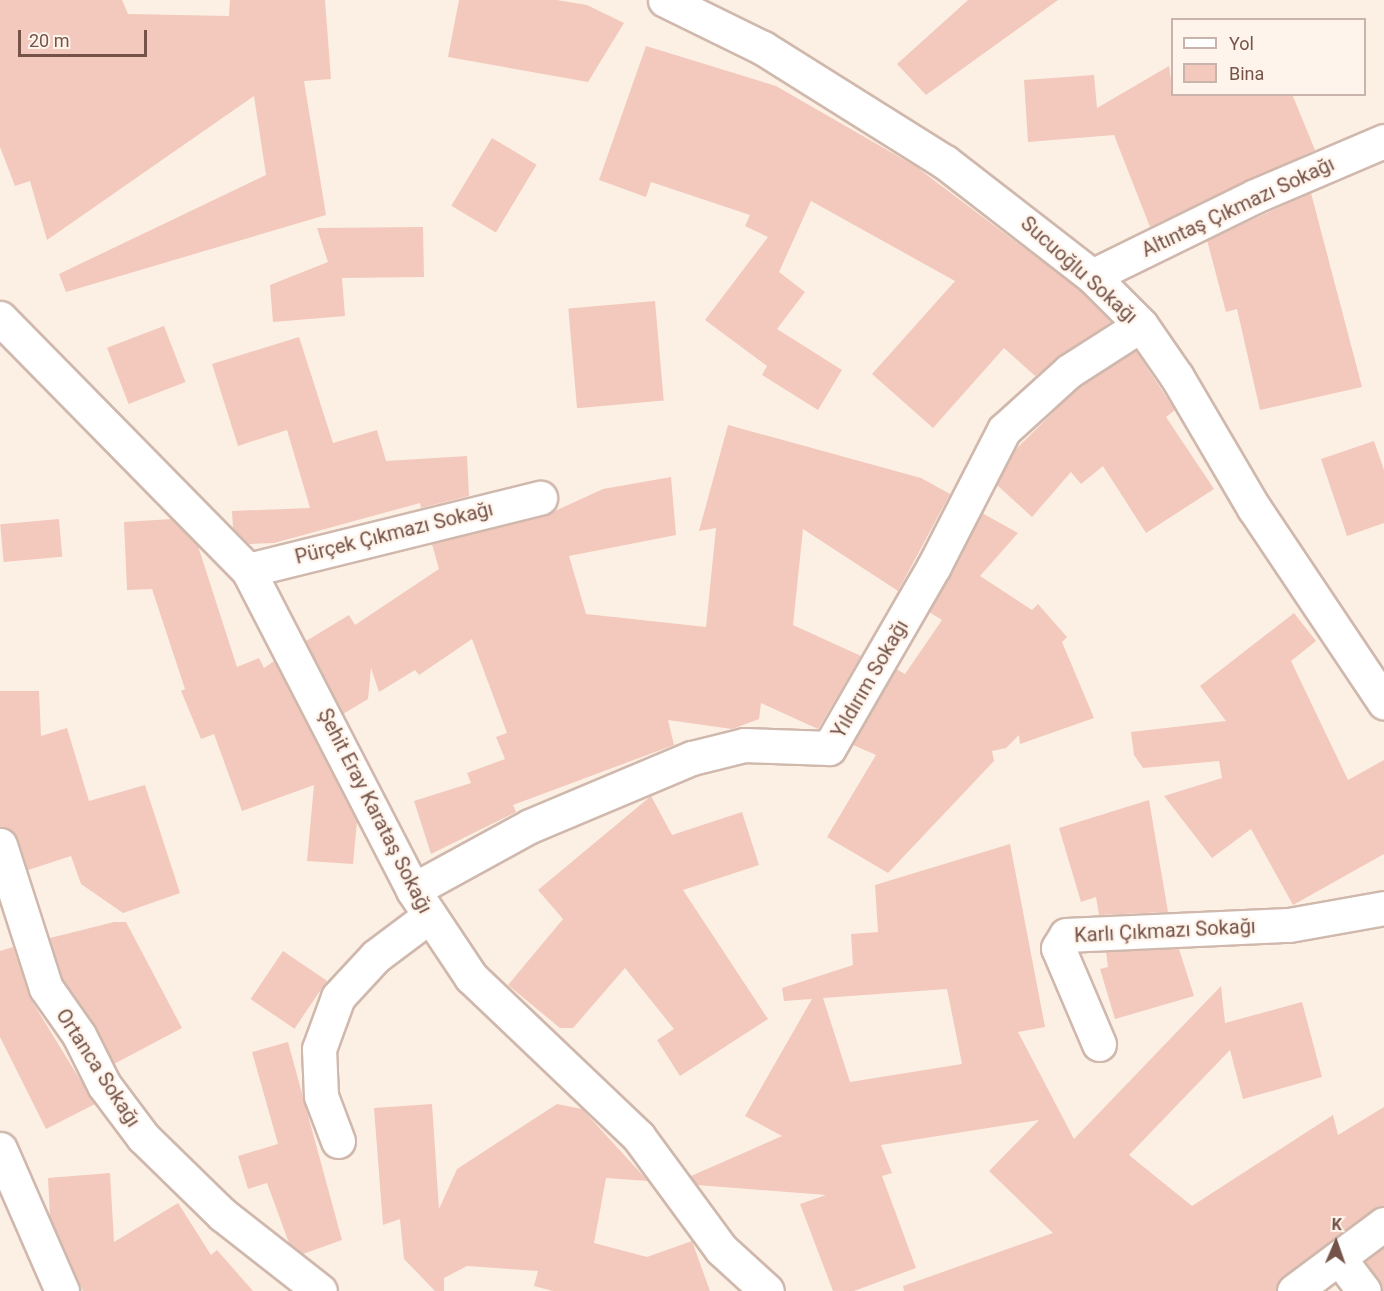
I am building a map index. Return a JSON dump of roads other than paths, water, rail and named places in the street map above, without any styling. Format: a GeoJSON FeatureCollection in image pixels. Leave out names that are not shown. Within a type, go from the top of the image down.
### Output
{"type":"FeatureCollection","features":[{"type":"Feature","properties":{"kind":"street","name":"Sucuoğlu Sokağı"},"geometry":{"type":"LineString","coordinates":[[665,0],[762,48],[945,162],[1092,276],[1141,325],[1254,508],[1384,702]]}},
{"type":"Feature","properties":{"kind":"street","name":"Altıntaş Çıkmazı Sokağı"},"geometry":{"type":"LineString","coordinates":[[1092,276],[1255,196],[1384,141]]}},
{"type":"Feature","properties":{"kind":"street","name":"Şehit Eray Karataş Sokağı"},"geometry":{"type":"LineString","coordinates":[[0,318],[248,570],[421,904],[471,977],[638,1136],[721,1249],[767,1291]]}},
{"type":"Feature","properties":{"kind":"street","name":"Yıldırım Sokağı"},"geometry":{"type":"LineString","coordinates":[[421,904],[530,826],[692,758],[744,745],[829,748],[934,567],[1004,430],[1069,371],[1141,325]]}},
{"type":"Feature","properties":{"kind":"street","name":"Pürçek Çıkmazı Sokağı"},"geometry":{"type":"LineString","coordinates":[[248,570],[540,498]]}},
{"type":"Feature","properties":{"kind":"street","name":"Ortanca Sokağı"},"geometry":{"type":"LineString","coordinates":[[0,845],[46,988],[79,1035],[104,1085],[143,1137],[223,1215],[320,1291]]}},
{"type":"Feature","properties":{"kind":"street"},"geometry":{"type":"LineString","coordinates":[[338,1141],[321,1096],[319,1049],[338,997],[421,904]]}},
{"type":"Feature","properties":{"kind":"street","name":"Karlı Çıkmazı Sokağı"},"geometry":{"type":"LineString","coordinates":[[1100,1044],[1058,948],[1065,935],[1289,925],[1384,908]]}},
{"type":"Feature","properties":{"kind":"street"},"geometry":{"type":"LineString","coordinates":[[0,1149],[62,1291]]}},
{"type":"Feature","properties":{"kind":"street"},"geometry":{"type":"LineString","coordinates":[[1294,1291],[1384,1224]]}},
{"type":"Feature","properties":{"kind":"street"},"geometry":{"type":"LineString","coordinates":[[1339,1258],[1364,1291]]}}]}
